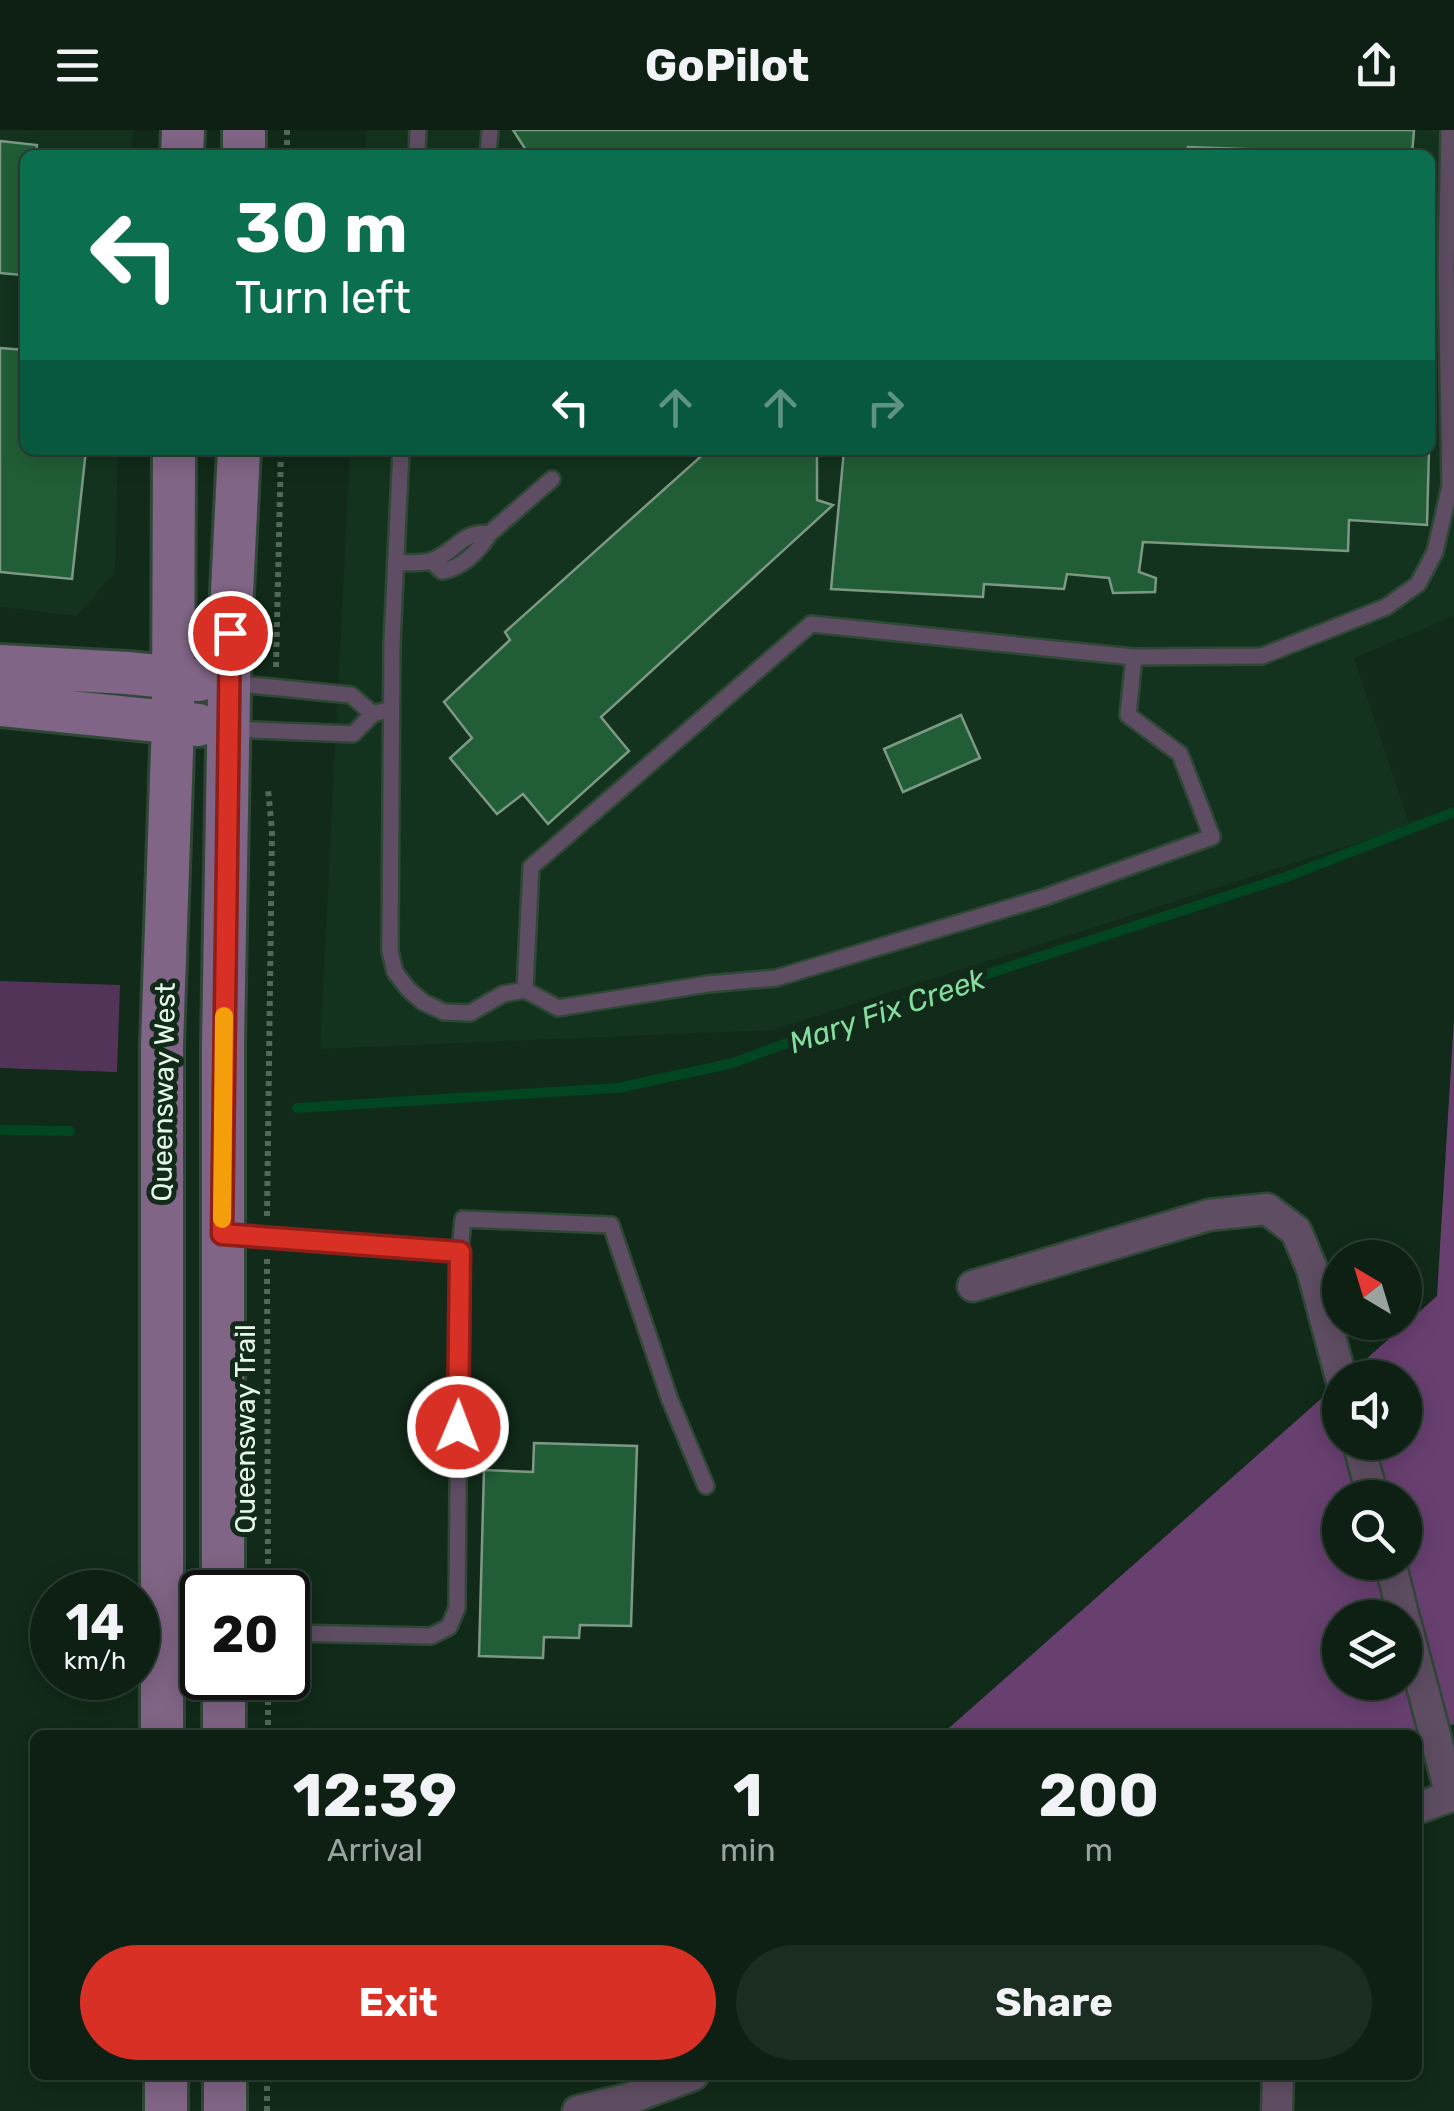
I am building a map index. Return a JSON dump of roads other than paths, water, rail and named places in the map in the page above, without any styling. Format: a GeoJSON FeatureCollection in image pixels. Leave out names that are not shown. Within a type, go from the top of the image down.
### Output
{"type":"FeatureCollection","features":[{"type":"Feature","properties":{"kind":"main road","name":"Queensway West"},"geometry":{"type":"LineString","coordinates":[[162,1730],[162,1045],[172,721],[174,455]]}},
{"type":"Feature","properties":{"kind":"main road"},"geometry":{"type":"LineString","coordinates":[[223,1570],[222,1234],[230,683],[238,455]]}},
{"type":"Feature","properties":{"kind":"main road"},"geometry":{"type":"LineString","coordinates":[[0,666],[230,683]]}},
{"type":"Feature","properties":{"kind":"main road"},"geometry":{"type":"LineString","coordinates":[[0,705],[230,728]]}},
{"type":"Feature","properties":{"kind":"main road"},"geometry":{"type":"LineString","coordinates":[[224,1700],[224,1730]]}},
{"type":"Feature","properties":{"kind":"main road"},"geometry":{"type":"LineString","coordinates":[[166,2080],[166,2111]]}},
{"type":"Feature","properties":{"kind":"main road"},"geometry":{"type":"LineString","coordinates":[[225,2080],[225,2111]]}},
{"type":"Feature","properties":{"kind":"street"},"geometry":{"type":"LineString","coordinates":[[973,1286],[1209,1215],[1267,1209],[1296,1230],[1312,1269],[1336,1360]]}},
{"type":"Feature","properties":{"kind":"street"},"geometry":{"type":"LineString","coordinates":[[1422,1685],[1452,1795],[1422,1806]]}},
{"type":"Feature","properties":{"kind":"street"},"geometry":{"type":"LineString","coordinates":[[578,2111],[630,2105],[682,2080]]}},
{"type":"Feature","properties":{"kind":"street"},"geometry":{"type":"LineString","coordinates":[[1276,2111],[1278,2080]]}},
{"type":"Feature","properties":{"kind":"lane"},"geometry":{"type":"LineString","coordinates":[[525,990],[531,867],[811,624],[1134,657],[1262,656],[1386,607],[1418,584],[1435,552],[1450,486],[1448,130]]}},
{"type":"Feature","properties":{"kind":"lane"},"geometry":{"type":"LineString","coordinates":[[401,455],[392,709],[390,951],[395,972],[423,1002],[444,1012],[470,1014],[503,994],[525,990],[558,1008],[708,984],[776,978],[1046,897],[1212,837],[1180,754],[1128,715],[1134,657]]}},
{"type":"Feature","properties":{"kind":"lane"},"geometry":{"type":"LineString","coordinates":[[396,562],[431,561],[442,571],[452,570],[552,480]]}},
{"type":"Feature","properties":{"kind":"lane"},"geometry":{"type":"LineString","coordinates":[[230,683],[351,695],[372,714]]}},
{"type":"Feature","properties":{"kind":"lane"},"geometry":{"type":"LineString","coordinates":[[230,728],[353,734],[372,714],[392,709]]}},
{"type":"Feature","properties":{"kind":"lane"},"geometry":{"type":"LineString","coordinates":[[310,1633],[431,1636],[449,1627],[457,1608],[463,1218],[611,1225],[670,1400],[706,1486]]}},
{"type":"Feature","properties":{"kind":"lane"},"geometry":{"type":"LineString","coordinates":[[222,1234],[460,1252]]}},
{"type":"Feature","properties":{"kind":"lane"},"geometry":{"type":"LineString","coordinates":[[160,1588],[180,1602]]}},
{"type":"Feature","properties":{"kind":"waterway","name":"Mary Fix Creek"},"geometry":{"type":"LineString","coordinates":[[297,1108],[618,1088],[733,1063],[879,1009],[1286,877],[1454,812]]}},
{"type":"Feature","properties":{"kind":"waterway","name":"Mary Fix Creek"},"geometry":{"type":"LineString","coordinates":[[0,1130],[70,1131]]}}]}
